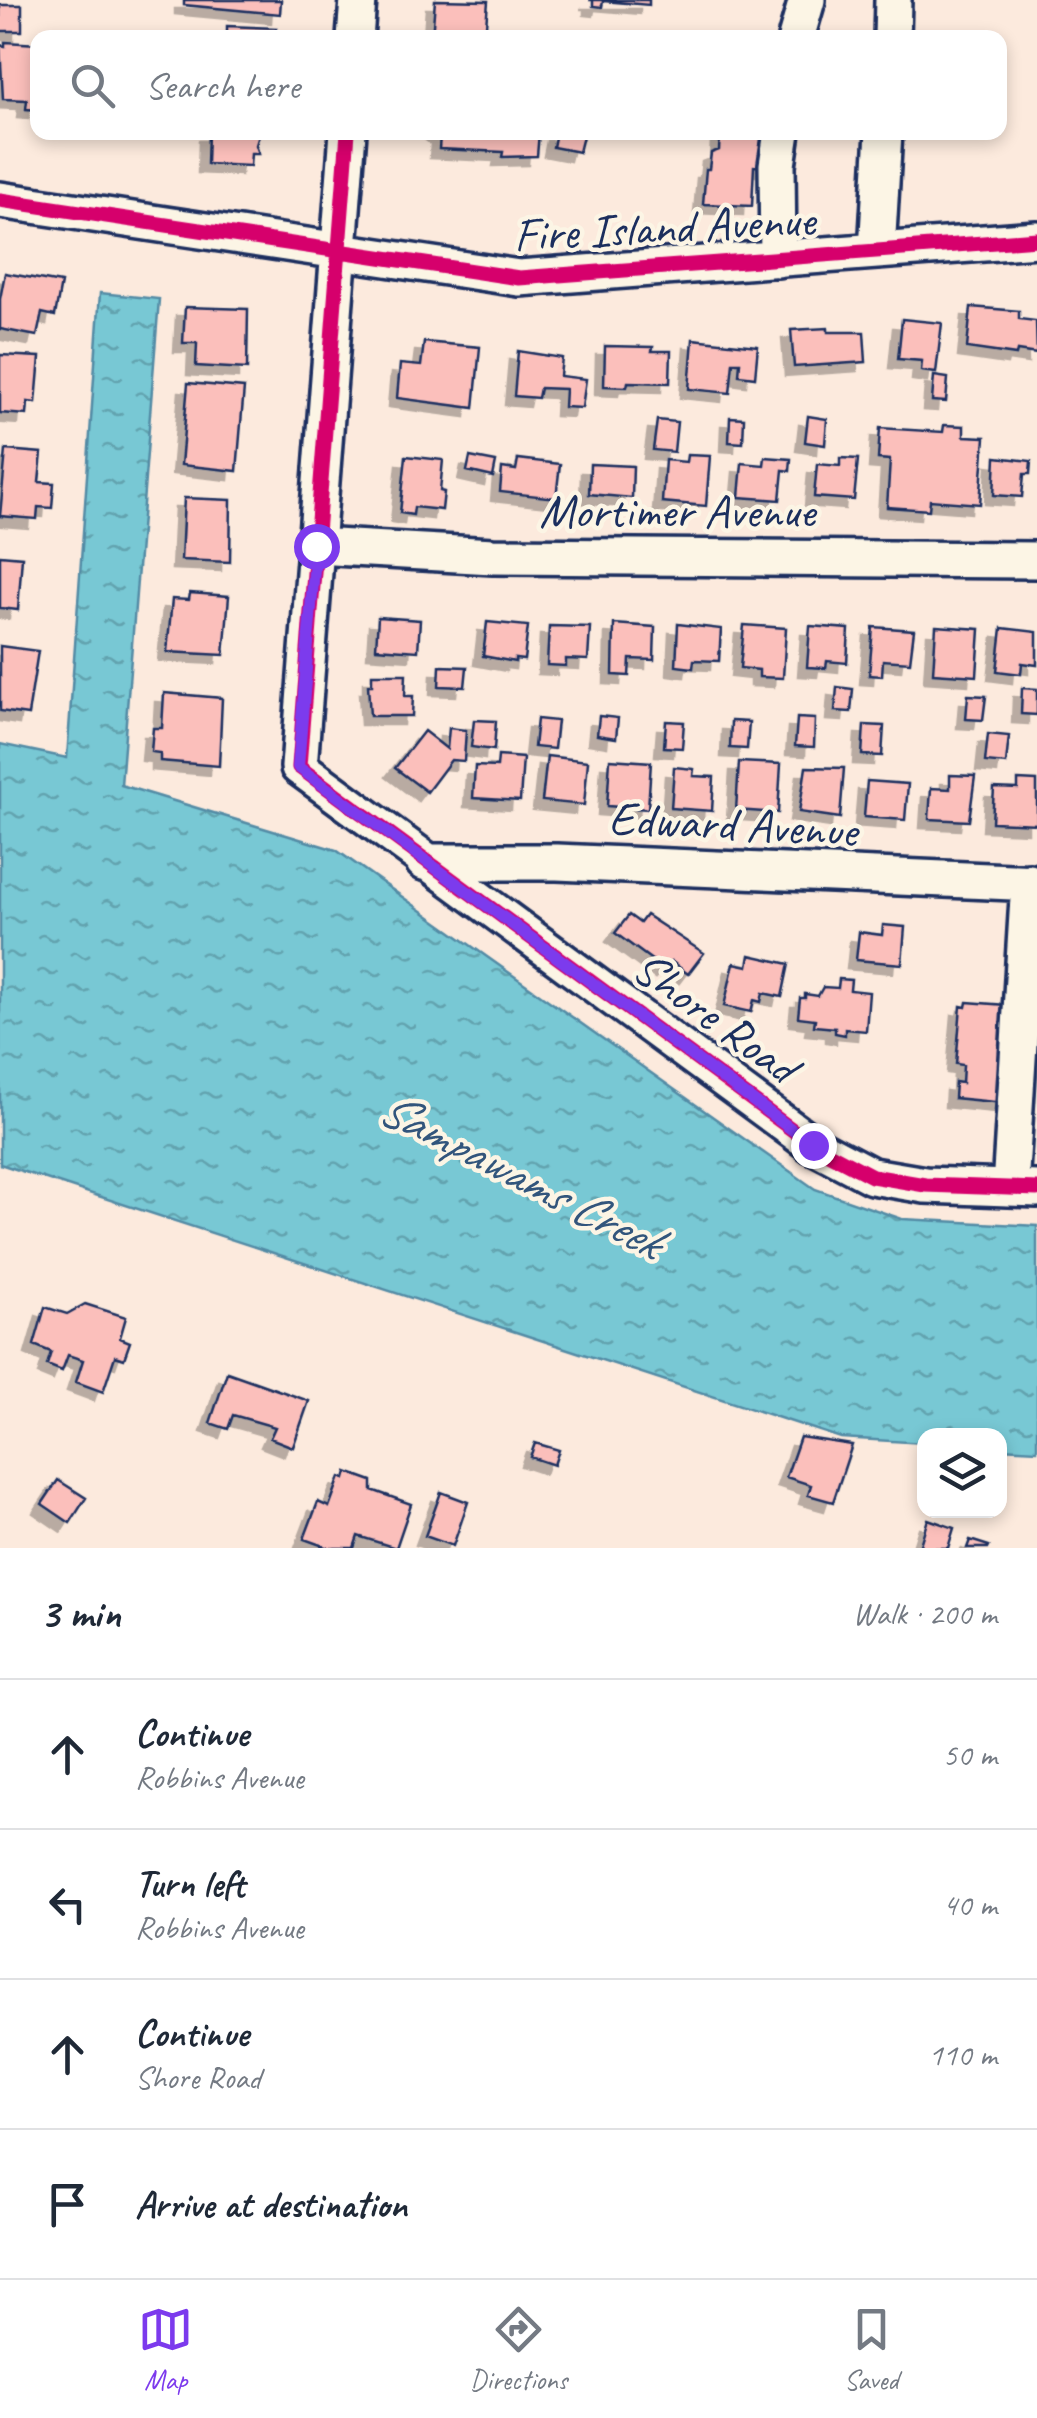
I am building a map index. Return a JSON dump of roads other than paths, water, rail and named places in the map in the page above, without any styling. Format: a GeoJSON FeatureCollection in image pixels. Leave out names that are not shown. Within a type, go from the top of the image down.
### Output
{"type":"FeatureCollection","features":[{"type":"Feature","properties":{"kind":"street"},"geometry":{"type":"LineString","coordinates":[[356,30],[358,0]]}},
{"type":"Feature","properties":{"kind":"street"},"geometry":{"type":"LineString","coordinates":[[798,30],[806,0]]}},
{"type":"Feature","properties":{"kind":"street"},"geometry":{"type":"LineString","coordinates":[[892,30],[893,0]]}},
{"type":"Feature","properties":{"kind":"street"},"geometry":{"type":"LineString","coordinates":[[316,546],[347,140]]}},
{"type":"Feature","properties":{"kind":"street"},"geometry":{"type":"LineString","coordinates":[[778,258],[781,140]]}},
{"type":"Feature","properties":{"kind":"street"},"geometry":{"type":"LineString","coordinates":[[877,252],[884,140]]}},
{"type":"Feature","properties":{"kind":"street","name":"Fire Island Avenue"},"geometry":{"type":"LineString","coordinates":[[0,200],[519,278],[1037,239]]}},
{"type":"Feature","properties":{"kind":"street","name":"Mortimer Avenue"},"geometry":{"type":"LineString","coordinates":[[316,546],[492,556],[1037,560]]}},
{"type":"Feature","properties":{"kind":"street","name":"Shore Road"},"geometry":{"type":"LineString","coordinates":[[316,546],[298,767],[813,1145],[872,1176],[925,1185],[1023,1189]]}},
{"type":"Feature","properties":{"kind":"street","name":"Edward Avenue"},"geometry":{"type":"LineString","coordinates":[[424,862],[557,862],[1033,882]]}},
{"type":"Feature","properties":{"kind":"street"},"geometry":{"type":"LineString","coordinates":[[1023,1189],[1033,882]]}},
{"type":"Feature","properties":{"kind":"water","name":"Sampawams Creek"},"geometry":{"type":"Polygon","coordinates":[[[100,293],[159,299],[121,785],[336,850],[815,1189],[902,1219],[1037,1226],[1037,1450],[1007,1448],[1007,1428],[917,1428],[917,1443],[841,1438],[0,1164],[0,744],[67,758],[100,293]]]}}]}
